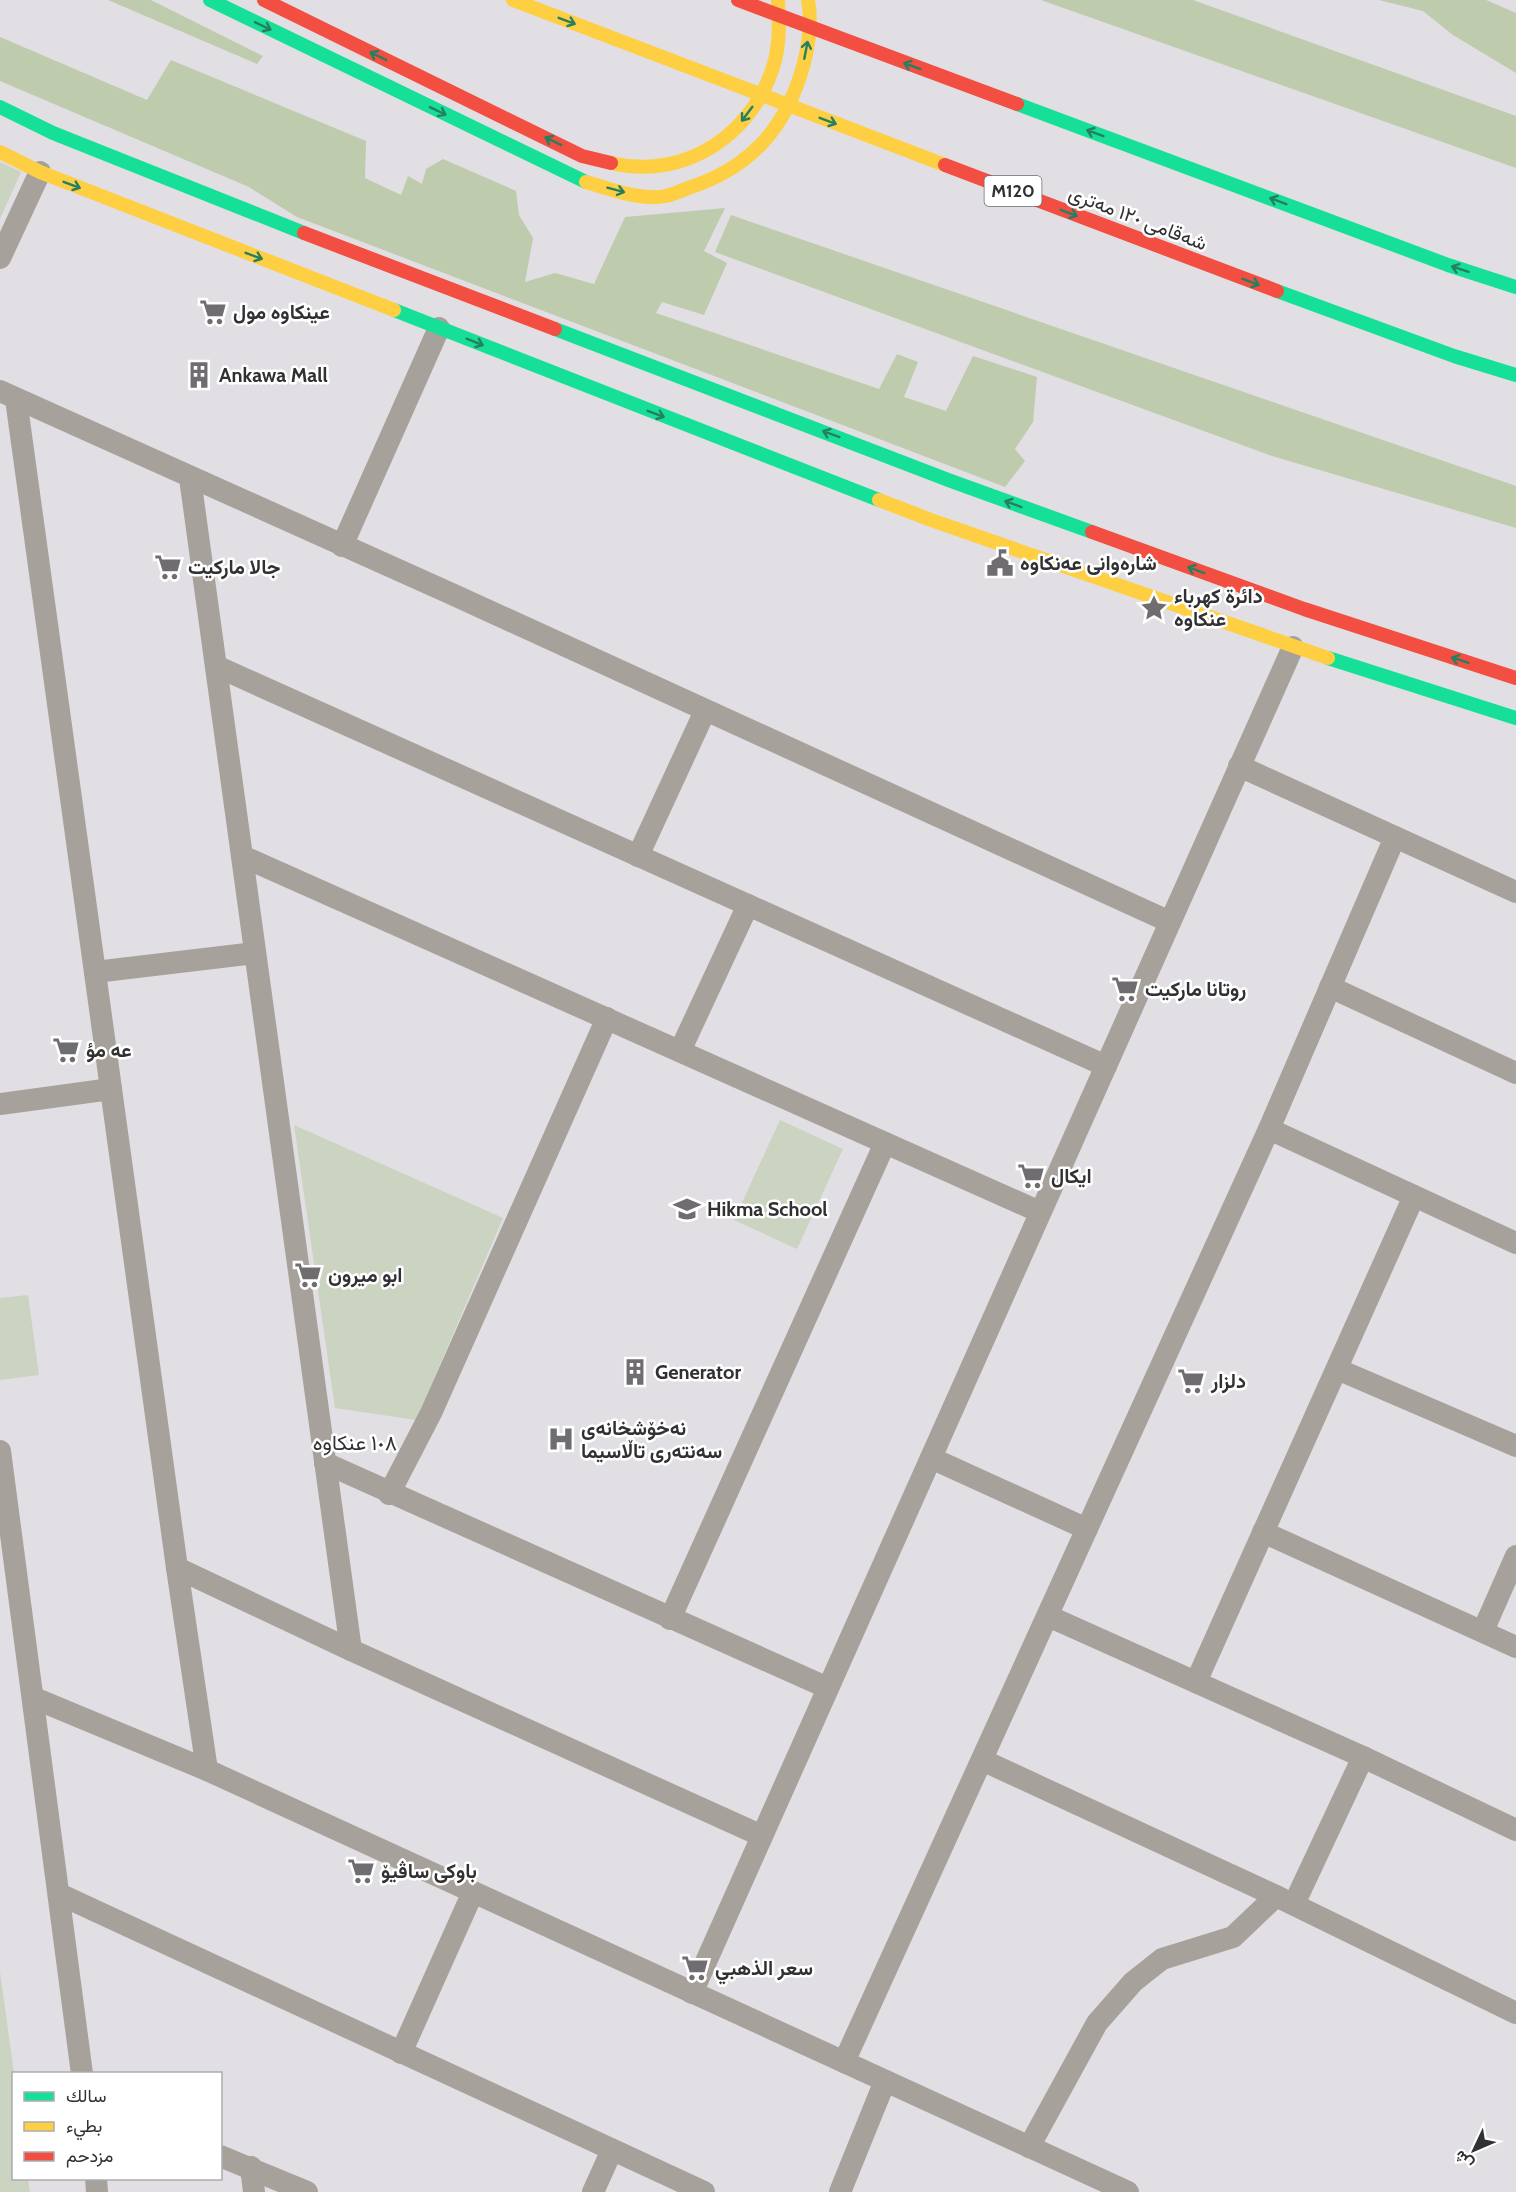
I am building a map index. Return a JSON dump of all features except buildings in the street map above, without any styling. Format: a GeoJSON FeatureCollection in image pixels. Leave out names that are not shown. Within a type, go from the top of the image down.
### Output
{"type":"FeatureCollection","features":[{"type":"Feature","properties":{"kind":"main road"},"geometry":{"type":"LineString","coordinates":[[210,0],[579,180],[625,193],[664,196],[708,183],[752,157],[774,131],[790,102],[802,71],[808,38],[809,2]]}},
{"type":"Feature","properties":{"kind":"main road"},"geometry":{"type":"LineString","coordinates":[[264,0],[582,156],[631,167],[671,165],[704,153],[726,137],[747,115],[775,60],[780,30],[778,0]]}},
{"type":"Feature","properties":{"kind":"main road","name":"شەقامی ١٢٠ مەتری"},"geometry":{"type":"LineString","coordinates":[[513,0],[1231,274],[1454,356],[1516,375]]}},
{"type":"Feature","properties":{"kind":"main road"},"geometry":{"type":"LineString","coordinates":[[738,0],[1448,265],[1516,288]]}},
{"type":"Feature","properties":{"kind":"main road"},"geometry":{"type":"LineString","coordinates":[[0,107],[53,133],[257,215],[911,471],[1304,609],[1516,678]]}},
{"type":"Feature","properties":{"kind":"main road"},"geometry":{"type":"LineString","coordinates":[[0,152],[40,172],[545,371],[1293,647],[1516,718]]}},
{"type":"Feature","properties":{"kind":"street"},"geometry":{"type":"LineString","coordinates":[[0,258],[40,172]]}},
{"type":"Feature","properties":{"kind":"street"},"geometry":{"type":"LineString","coordinates":[[342,546],[439,328]]}},
{"type":"Feature","properties":{"kind":"street"},"geometry":{"type":"LineString","coordinates":[[8,395],[454,595],[1170,922]]}},
{"type":"Feature","properties":{"kind":"street"},"geometry":{"type":"LineString","coordinates":[[8,395],[95,972],[207,1770]]}},
{"type":"Feature","properties":{"kind":"street"},"geometry":{"type":"LineString","coordinates":[[190,478],[351,1650]]}},
{"type":"Feature","properties":{"kind":"street"},"geometry":{"type":"LineString","coordinates":[[692,1993],[1293,647]]}},
{"type":"Feature","properties":{"kind":"street"},"geometry":{"type":"LineString","coordinates":[[216,666],[1106,1066]]}},
{"type":"Feature","properties":{"kind":"street"},"geometry":{"type":"LineString","coordinates":[[638,856],[705,711]]}},
{"type":"Feature","properties":{"kind":"street"},"geometry":{"type":"LineString","coordinates":[[1239,766],[1516,892]]}},
{"type":"Feature","properties":{"kind":"street"},"geometry":{"type":"LineString","coordinates":[[844,2062],[1269,1129],[1395,837]]}},
{"type":"Feature","properties":{"kind":"street"},"geometry":{"type":"LineString","coordinates":[[242,856],[1040,1212]]}},
{"type":"Feature","properties":{"kind":"street"},"geometry":{"type":"LineString","coordinates":[[680,1051],[748,905]]}},
{"type":"Feature","properties":{"kind":"street"},"geometry":{"type":"LineString","coordinates":[[95,972],[255,953]]}},
{"type":"Feature","properties":{"kind":"street"},"geometry":{"type":"LineString","coordinates":[[1330,987],[1516,1072]]}},
{"type":"Feature","properties":{"kind":"street"},"geometry":{"type":"LineString","coordinates":[[389,1494],[431,1413],[607,1018]]}},
{"type":"Feature","properties":{"kind":"street"},"geometry":{"type":"LineString","coordinates":[[0,1104],[111,1089]]}},
{"type":"Feature","properties":{"kind":"street"},"geometry":{"type":"LineString","coordinates":[[1269,1129],[1516,1243]]}},
{"type":"Feature","properties":{"kind":"street"},"geometry":{"type":"LineString","coordinates":[[670,1619],[885,1143]]}},
{"type":"Feature","properties":{"kind":"street"},"geometry":{"type":"LineString","coordinates":[[1196,1682],[1414,1196]]}},
{"type":"Feature","properties":{"kind":"street"},"geometry":{"type":"LineString","coordinates":[[1337,1369],[1516,1446]]}},
{"type":"Feature","properties":{"kind":"street"},"geometry":{"type":"LineString","coordinates":[[0,1451],[82,2072]]}},
{"type":"Feature","properties":{"kind":"street"},"geometry":{"type":"LineString","coordinates":[[931,1458],[1087,1529]]}},
{"type":"Feature","properties":{"kind":"street"},"geometry":{"type":"LineString","coordinates":[[325,1463],[389,1494],[828,1688]]}},
{"type":"Feature","properties":{"kind":"street"},"geometry":{"type":"LineString","coordinates":[[1263,1532],[1516,1647]]}},
{"type":"Feature","properties":{"kind":"street"},"geometry":{"type":"LineString","coordinates":[[1483,1631],[1516,1556]]}},
{"type":"Feature","properties":{"kind":"street"},"geometry":{"type":"LineString","coordinates":[[177,1568],[351,1650],[762,1836]]}},
{"type":"Feature","properties":{"kind":"street"},"geometry":{"type":"LineString","coordinates":[[1048,1616],[1363,1757],[1516,1830]]}},
{"type":"Feature","properties":{"kind":"street"},"geometry":{"type":"LineString","coordinates":[[34,1698],[207,1770],[1128,2192]]}},
{"type":"Feature","properties":{"kind":"street"},"geometry":{"type":"LineString","coordinates":[[1029,2147],[1096,2023],[1133,1982],[1162,1959],[1233,1937],[1285,1900],[1363,1757]]}},
{"type":"Feature","properties":{"kind":"street"},"geometry":{"type":"LineString","coordinates":[[982,1760],[1285,1900],[1516,2013]]}},
{"type":"Feature","properties":{"kind":"street"},"geometry":{"type":"LineString","coordinates":[[401,2053],[473,1892]]}},
{"type":"Feature","properties":{"kind":"street"},"geometry":{"type":"LineString","coordinates":[[59,1894],[704,2192]]}},
{"type":"Feature","properties":{"kind":"street"},"geometry":{"type":"LineString","coordinates":[[840,2192],[885,2081]]}},
{"type":"Feature","properties":{"kind":"street"},"geometry":{"type":"LineString","coordinates":[[593,2192],[612,2150]]}},
{"type":"Feature","properties":{"kind":"street"},"geometry":{"type":"LineString","coordinates":[[222,2157],[307,2192]]}},
{"type":"Feature","properties":{"kind":"street"},"geometry":{"type":"LineString","coordinates":[[251,2167],[254,2192]]}},
{"type":"Feature","properties":{"kind":"green space"},"geometry":{"type":"Polygon","coordinates":[[[108,0],[151,0],[263,56],[257,64],[108,0]]]}},
{"type":"Feature","properties":{"kind":"green space"},"geometry":{"type":"Polygon","coordinates":[[[1041,0],[1193,0],[1516,116],[1516,168],[1041,0]]]}},
{"type":"Feature","properties":{"kind":"green space"},"geometry":{"type":"Polygon","coordinates":[[[1379,0],[1486,0],[1516,13],[1516,73],[1453,35],[1423,11],[1379,0]]]}},
{"type":"Feature","properties":{"kind":"green space"},"geometry":{"type":"Polygon","coordinates":[[[0,37],[147,100],[171,60],[366,141],[365,178],[401,195],[408,176],[422,184],[426,169],[443,159],[516,191],[519,215],[533,238],[525,282],[555,273],[594,284],[625,217],[725,208],[704,251],[727,263],[704,315],[662,302],[656,313],[879,389],[897,354],[918,362],[904,397],[946,411],[973,356],[1037,377],[1033,422],[1015,449],[1025,461],[1005,487],[297,217],[249,187],[0,81],[0,37]]]}},
{"type":"Feature","properties":{"kind":"green space"},"geometry":{"type":"Polygon","coordinates":[[[0,162],[21,172],[0,219],[0,162]]]}},
{"type":"Feature","properties":{"kind":"green space"},"geometry":{"type":"Polygon","coordinates":[[[731,215],[1516,486],[1516,528],[1272,456],[715,252],[731,215]]]}},
{"type":"Feature","properties":{"kind":"green space"},"geometry":{"type":"Polygon","coordinates":[[[780,1120],[843,1149],[797,1249],[734,1220],[780,1120]]]}},
{"type":"Feature","properties":{"kind":"green space"},"geometry":{"type":"Polygon","coordinates":[[[294,1125],[503,1218],[416,1420],[335,1408],[294,1125]]]}},
{"type":"Feature","properties":{"kind":"green space"},"geometry":{"type":"Polygon","coordinates":[[[28,1295],[39,1375],[0,1380],[0,1298],[28,1295]]]}},
{"type":"Feature","properties":{"kind":"green space"},"geometry":{"type":"Polygon","coordinates":[[[0,1972],[14,2072],[12,2072],[12,2180],[28,2180],[30,2192],[0,2192],[0,1972]]]}},
{"type":"Feature","properties":{"kind":"traffic: fast"},"geometry":{"type":"LineString","coordinates":[[210,0],[586,182]]}},
{"type":"Feature","properties":{"kind":"traffic: fast"},"geometry":{"type":"LineString","coordinates":[[1017,104],[1448,265],[1516,287]]}},
{"type":"Feature","properties":{"kind":"traffic: fast"},"geometry":{"type":"LineString","coordinates":[[0,107],[53,133],[304,233]]}},
{"type":"Feature","properties":{"kind":"traffic: fast"},"geometry":{"type":"LineString","coordinates":[[1277,291],[1454,356],[1516,375]]}},
{"type":"Feature","properties":{"kind":"traffic: fast"},"geometry":{"type":"LineString","coordinates":[[394,310],[879,500]]}},
{"type":"Feature","properties":{"kind":"traffic: fast"},"geometry":{"type":"LineString","coordinates":[[555,329],[951,481],[1092,532]]}},
{"type":"Feature","properties":{"kind":"traffic: fast"},"geometry":{"type":"LineString","coordinates":[[1328,658],[1516,718]]}},
{"type":"Feature","properties":{"kind":"traffic: slow"},"geometry":{"type":"LineString","coordinates":[[513,0],[945,165]]}},
{"type":"Feature","properties":{"kind":"traffic: slow"},"geometry":{"type":"LineString","coordinates":[[611,163],[639,167],[666,165],[691,158],[714,146],[735,129],[752,109],[766,86],[775,60],[779,22],[778,0]]}},
{"type":"Feature","properties":{"kind":"traffic: slow"},"geometry":{"type":"LineString","coordinates":[[586,182],[636,196],[666,196],[710,180],[748,157],[776,125],[788,107],[797,86],[809,40],[808,0]]}},
{"type":"Feature","properties":{"kind":"traffic: slow"},"geometry":{"type":"LineString","coordinates":[[0,152],[40,172],[394,310]]}},
{"type":"Feature","properties":{"kind":"traffic: slow"},"geometry":{"type":"LineString","coordinates":[[879,500],[1328,658]]}},
{"type":"Feature","properties":{"kind":"traffic: jam"},"geometry":{"type":"LineString","coordinates":[[264,0],[582,156],[611,163]]}},
{"type":"Feature","properties":{"kind":"traffic: jam"},"geometry":{"type":"LineString","coordinates":[[738,0],[1017,104]]}},
{"type":"Feature","properties":{"kind":"traffic: jam"},"geometry":{"type":"LineString","coordinates":[[945,165],[1277,291]]}},
{"type":"Feature","properties":{"kind":"traffic: jam"},"geometry":{"type":"LineString","coordinates":[[304,233],[555,329]]}},
{"type":"Feature","properties":{"kind":"traffic: jam"},"geometry":{"type":"LineString","coordinates":[[1092,532],[1304,609],[1516,678]]}},
{"type":"Feature","properties":{"kind":"place","name":"عينكاوه مول"},"geometry":{"type":"Point","coordinates":[213,312]}},
{"type":"Feature","properties":{"kind":"place","name":"Ankawa Mall"},"geometry":{"type":"Point","coordinates":[199,375]}},
{"type":"Feature","properties":{"kind":"place","name":"شارەوانی عەنکاوە"},"geometry":{"type":"Point","coordinates":[1000,563]}},
{"type":"Feature","properties":{"kind":"place","name":"جالا ماركيت"},"geometry":{"type":"Point","coordinates":[168,567]}},
{"type":"Feature","properties":{"kind":"place","name":"دائرة كهرباء عنكاوه"},"geometry":{"type":"Point","coordinates":[1154,608]}},
{"type":"Feature","properties":{"kind":"place","name":"روتانا ماركيت"},"geometry":{"type":"Point","coordinates":[1125,989]}},
{"type":"Feature","properties":{"kind":"place","name":"عه مؤ"},"geometry":{"type":"Point","coordinates":[66,1050]}},
{"type":"Feature","properties":{"kind":"place","name":"ايكال"},"geometry":{"type":"Point","coordinates":[1031,1176]}},
{"type":"Feature","properties":{"kind":"place","name":"Hikma School"},"geometry":{"type":"Point","coordinates":[687,1209]}},
{"type":"Feature","properties":{"kind":"place","name":"ابو ميرون"},"geometry":{"type":"Point","coordinates":[308,1275]}},
{"type":"Feature","properties":{"kind":"place","name":"Generator"},"geometry":{"type":"Point","coordinates":[635,1372]}},
{"type":"Feature","properties":{"kind":"place","name":"دلزار"},"geometry":{"type":"Point","coordinates":[1191,1381]}},
{"type":"Feature","properties":{"kind":"place","name":"نەخۆشخانەی سەنتەری تاڵاسیما"},"geometry":{"type":"Point","coordinates":[561,1439]}},
{"type":"Feature","properties":{"kind":"place","name":"باوکی ساڤیۆ"},"geometry":{"type":"Point","coordinates":[361,1871]}},
{"type":"Feature","properties":{"kind":"place","name":"سعر الذهبي"},"geometry":{"type":"Point","coordinates":[695,1968]}},
{"type":"Feature","properties":{"kind":"district","name":"١٠٨ عنکاوە"},"geometry":{"type":"Point","coordinates":[355,1443]}}]}
